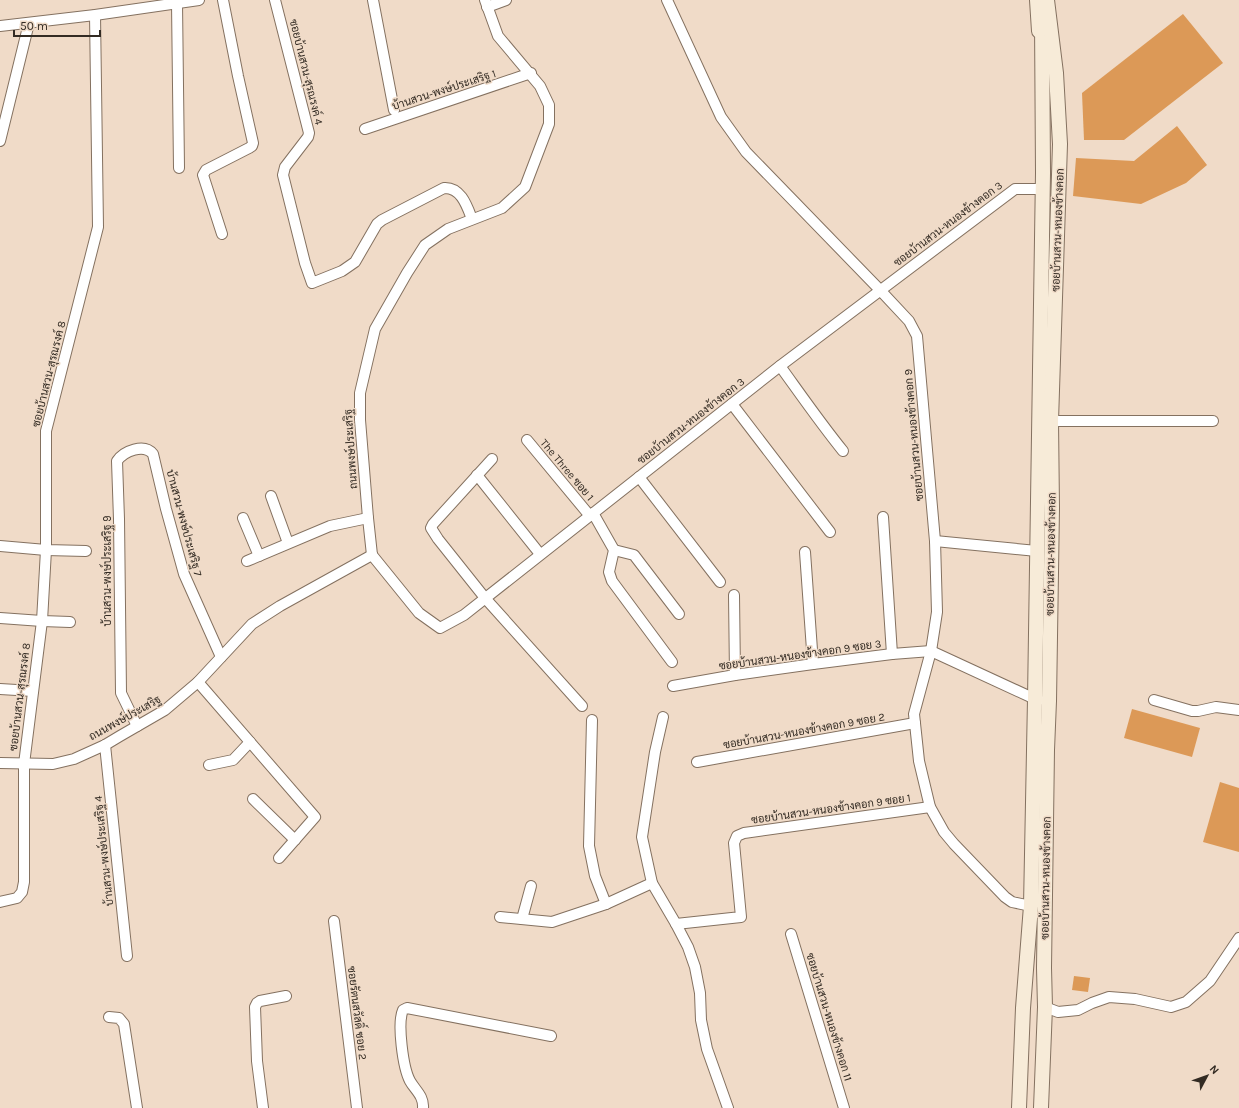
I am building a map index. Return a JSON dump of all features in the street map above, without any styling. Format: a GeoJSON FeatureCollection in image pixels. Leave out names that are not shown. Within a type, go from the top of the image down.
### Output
{"type":"FeatureCollection","features":[{"type":"Feature","properties":{"kind":"main road"},"geometry":{"type":"LineString","coordinates":[[1037,0],[1042,73]]}},
{"type":"Feature","properties":{"kind":"main road","name":"ซอยบ้านสวน-หนองข้างคอก"},"geometry":{"type":"LineString","coordinates":[[1042,0],[1043,173],[1037,552],[1042,700],[1047,750],[1044,968],[1045,1007],[1042,1108]]}},
{"type":"Feature","properties":{"kind":"main road","name":"ซอยบ้านสวน-หนองข้างคอก"},"geometry":{"type":"LineString","coordinates":[[1021,1108],[1023,1008],[1031,906],[1052,508],[1051,421],[1060,144],[1056,73],[1047,0]]}},
{"type":"Feature","properties":{"kind":"main road"},"geometry":{"type":"LineString","coordinates":[[1056,0],[1056,73]]}},
{"type":"Feature","properties":{"kind":"street"},"geometry":{"type":"LineString","coordinates":[[0,26],[95,15],[159,3],[177,3],[199,0]]}},
{"type":"Feature","properties":{"kind":"street"},"geometry":{"type":"LineString","coordinates":[[222,234],[203,175],[206,170],[252,146],[253,143],[223,0]]}},
{"type":"Feature","properties":{"kind":"street","name":"ซอยบ้านสวน-สุรณรงค์ 4"},"geometry":{"type":"LineString","coordinates":[[275,0],[309,132],[308,137],[285,167],[283,175],[305,263],[312,284],[342,271],[355,262],[377,224],[382,220],[444,188],[450,188],[460,194],[472,219]]}},
{"type":"Feature","properties":{"kind":"street"},"geometry":{"type":"LineString","coordinates":[[373,0],[394,110]]}},
{"type":"Feature","properties":{"kind":"street"},"geometry":{"type":"LineString","coordinates":[[486,4],[506,0]]}},
{"type":"Feature","properties":{"kind":"street","name":"ซอยบ้านสวน-หนองข้างคอก 9"},"geometry":{"type":"LineString","coordinates":[[667,0],[721,117],[746,152],[909,321],[918,336],[935,541],[937,612],[931,650],[914,714],[919,761],[930,807],[944,832],[1005,897],[1012,902],[1031,906]]}},
{"type":"Feature","properties":{"kind":"street"},"geometry":{"type":"LineString","coordinates":[[177,3],[179,168]]}},
{"type":"Feature","properties":{"kind":"street","name":"ถนนพงษ์ประเสริฐ"},"geometry":{"type":"LineString","coordinates":[[0,763],[53,764],[74,759],[105,745],[166,710],[198,682],[252,624],[280,606],[372,555],[360,420],[360,393],[375,329],[425,245],[448,229],[502,208],[525,187],[550,124],[549,105],[540,86],[531,73],[498,36],[486,4]]}},
{"type":"Feature","properties":{"kind":"street","name":"ซอยบ้านสวน-สุรณรงค์ 8"},"geometry":{"type":"LineString","coordinates":[[0,902],[17,898],[22,892],[24,882],[24,764],[42,622],[46,550],[46,431],[98,227],[95,15]]}},
{"type":"Feature","properties":{"kind":"street"},"geometry":{"type":"LineString","coordinates":[[0,142],[29,23]]}},
{"type":"Feature","properties":{"kind":"street","name":"บ้านสวน-พงษ์ประเสริฐ 1"},"geometry":{"type":"LineString","coordinates":[[364,129],[531,73]]}},
{"type":"Feature","properties":{"kind":"street","name":"ซอยบ้านสวน-หนองข้างคอก 3"},"geometry":{"type":"LineString","coordinates":[[372,555],[419,613],[440,628],[464,614],[485,598],[780,366],[1015,189],[1042,189]]}},
{"type":"Feature","properties":{"kind":"street"},"geometry":{"type":"LineString","coordinates":[[780,366],[808,403],[820,423],[843,451]]}},
{"type":"Feature","properties":{"kind":"street"},"geometry":{"type":"LineString","coordinates":[[732,404],[830,532]]}},
{"type":"Feature","properties":{"kind":"street"},"geometry":{"type":"LineString","coordinates":[[1051,421],[1213,421]]}},
{"type":"Feature","properties":{"kind":"street","name":"The Three ซอย 1"},"geometry":{"type":"LineString","coordinates":[[527,440],[591,514],[614,550]]}},
{"type":"Feature","properties":{"kind":"street","name":"บ้านสวน-พงษ์ประเสริฐ 9"},"geometry":{"type":"LineString","coordinates":[[137,726],[121,693],[117,461],[128,452],[144,448],[150,450],[155,461]]}},
{"type":"Feature","properties":{"kind":"street"},"geometry":{"type":"LineString","coordinates":[[492,460],[433,524],[432,528],[438,539],[485,598],[582,706]]}},
{"type":"Feature","properties":{"kind":"street","name":"บ้านสวน-พงษ์ประเสริฐ 7"},"geometry":{"type":"LineString","coordinates":[[155,461],[166,510],[184,574],[221,658]]}},
{"type":"Feature","properties":{"kind":"street"},"geometry":{"type":"LineString","coordinates":[[477,475],[540,554]]}},
{"type":"Feature","properties":{"kind":"street"},"geometry":{"type":"LineString","coordinates":[[639,477],[720,582]]}},
{"type":"Feature","properties":{"kind":"street"},"geometry":{"type":"LineString","coordinates":[[271,496],[288,543]]}},
{"type":"Feature","properties":{"kind":"street"},"geometry":{"type":"LineString","coordinates":[[882,517],[892,654]]}},
{"type":"Feature","properties":{"kind":"street"},"geometry":{"type":"LineString","coordinates":[[243,518],[259,556]]}},
{"type":"Feature","properties":{"kind":"street"},"geometry":{"type":"LineString","coordinates":[[247,561],[330,526],[368,518]]}},
{"type":"Feature","properties":{"kind":"street"},"geometry":{"type":"LineString","coordinates":[[935,541],[1037,552]]}},
{"type":"Feature","properties":{"kind":"street"},"geometry":{"type":"LineString","coordinates":[[0,546],[46,550],[86,551]]}},
{"type":"Feature","properties":{"kind":"street"},"geometry":{"type":"LineString","coordinates":[[672,662],[612,581],[610,572],[614,550],[634,555],[679,614]]}},
{"type":"Feature","properties":{"kind":"street"},"geometry":{"type":"LineString","coordinates":[[805,552],[813,664]]}},
{"type":"Feature","properties":{"kind":"street"},"geometry":{"type":"LineString","coordinates":[[734,595],[735,675]]}},
{"type":"Feature","properties":{"kind":"street"},"geometry":{"type":"LineString","coordinates":[[0,618],[42,622],[70,622]]}},
{"type":"Feature","properties":{"kind":"street"},"geometry":{"type":"LineString","coordinates":[[931,650],[1042,700]]}},
{"type":"Feature","properties":{"kind":"street","name":"ซอยบ้านสวน-หนองข้างคอก 9 ซอย 3"},"geometry":{"type":"LineString","coordinates":[[673,686],[735,675],[813,664],[931,650]]}},
{"type":"Feature","properties":{"kind":"street"},"geometry":{"type":"LineString","coordinates":[[198,682],[315,817],[279,858]]}},
{"type":"Feature","properties":{"kind":"street"},"geometry":{"type":"LineString","coordinates":[[0,689],[33,691]]}},
{"type":"Feature","properties":{"kind":"street"},"geometry":{"type":"LineString","coordinates":[[1154,700],[1198,712],[1210,708],[1239,710]]}},
{"type":"Feature","properties":{"kind":"street"},"geometry":{"type":"LineString","coordinates":[[663,717],[655,752],[642,837],[652,883],[688,947],[695,967],[700,993],[701,1020],[707,1050],[728,1108]]}},
{"type":"Feature","properties":{"kind":"street"},"geometry":{"type":"LineString","coordinates":[[592,720],[589,846],[595,876],[606,904]]}},
{"type":"Feature","properties":{"kind":"street","name":"ซอยบ้านสวน-หนองข้างคอก 9 ซอย 2"},"geometry":{"type":"LineString","coordinates":[[697,762],[915,723]]}},
{"type":"Feature","properties":{"kind":"street"},"geometry":{"type":"LineString","coordinates":[[209,765],[233,760],[250,742]]}},
{"type":"Feature","properties":{"kind":"street","name":"บ้านสวน-พงษ์ประเสริฐ 4"},"geometry":{"type":"LineString","coordinates":[[105,745],[127,956]]}},
{"type":"Feature","properties":{"kind":"street"},"geometry":{"type":"LineString","coordinates":[[253,799],[295,840]]}},
{"type":"Feature","properties":{"kind":"street","name":"ซอยบ้านสวน-หนองข้างคอก 9 ซอย 1"},"geometry":{"type":"LineString","coordinates":[[676,924],[741,917],[734,843],[737,836],[744,833],[930,807]]}},
{"type":"Feature","properties":{"kind":"street"},"geometry":{"type":"LineString","coordinates":[[500,917],[552,922],[606,904],[652,883]]}},
{"type":"Feature","properties":{"kind":"street"},"geometry":{"type":"LineString","coordinates":[[522,919],[531,886]]}},
{"type":"Feature","properties":{"kind":"street","name":"ซอยรัตนสวัสดิ์ ซอย 2"},"geometry":{"type":"LineString","coordinates":[[334,921],[357,1108]]}},
{"type":"Feature","properties":{"kind":"street","name":"ซอยบ้านสวน-หนองข้างคอก 11"},"geometry":{"type":"LineString","coordinates":[[791,934],[844,1108]]}},
{"type":"Feature","properties":{"kind":"street"},"geometry":{"type":"LineString","coordinates":[[1045,1007],[1058,1012],[1078,1010],[1109,996],[1135,999],[1171,1007],[1186,1002],[1210,980],[1239,938]]}},
{"type":"Feature","properties":{"kind":"street"},"geometry":{"type":"LineString","coordinates":[[263,1108],[257,1061],[255,1007],[260,1001],[286,996]]}},
{"type":"Feature","properties":{"kind":"street"},"geometry":{"type":"LineString","coordinates":[[423,1107],[423,1101],[410,1080],[405,1068],[400,1029],[401,1014],[403,1010],[407,1008],[551,1036]]}},
{"type":"Feature","properties":{"kind":"street"},"geometry":{"type":"LineString","coordinates":[[109,1017],[119,1018],[124,1024],[137,1108]]}},
{"type":"Feature","properties":{"kind":"building"},"geometry":{"type":"Polygon","coordinates":[[[1183,14],[1223,63],[1124,140],[1084,140],[1082,93],[1183,14]]]}},
{"type":"Feature","properties":{"kind":"building"},"geometry":{"type":"Polygon","coordinates":[[[1177,126],[1207,165],[1186,183],[1141,204],[1073,196],[1076,158],[1134,161],[1177,126]]]}},
{"type":"Feature","properties":{"kind":"building"},"geometry":{"type":"Polygon","coordinates":[[[1132,709],[1200,728],[1192,757],[1124,738],[1132,709]]]}},
{"type":"Feature","properties":{"kind":"building"},"geometry":{"type":"Polygon","coordinates":[[[1220,782],[1239,788],[1239,852],[1203,842],[1220,782]]]}},
{"type":"Feature","properties":{"kind":"building"},"geometry":{"type":"Polygon","coordinates":[[[1074,976],[1090,978],[1088,992],[1072,990],[1074,976]]]}}]}
